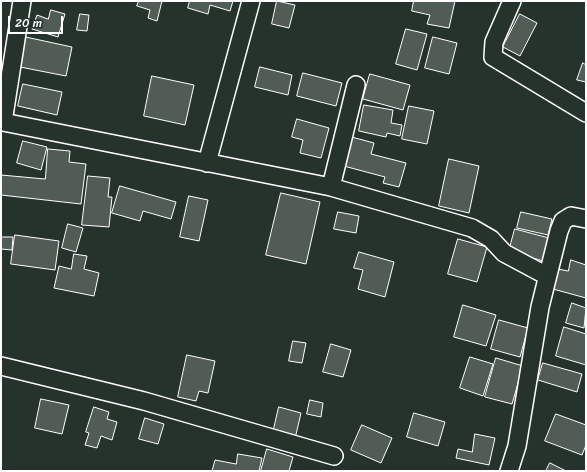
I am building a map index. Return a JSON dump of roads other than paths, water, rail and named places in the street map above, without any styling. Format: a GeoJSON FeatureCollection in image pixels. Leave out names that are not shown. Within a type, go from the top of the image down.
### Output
{"type":"FeatureCollection","features":[{"type":"Feature","properties":{"kind":"street"},"geometry":{"type":"LineString","coordinates":[[22,1],[2,122],[331,187],[472,228],[492,239],[504,253],[547,276]]}},
{"type":"Feature","properties":{"kind":"street"},"geometry":{"type":"LineString","coordinates":[[207,163],[251,1]]}},
{"type":"Feature","properties":{"kind":"street"},"geometry":{"type":"LineString","coordinates":[[512,1],[494,42],[493,56],[586,114]]}},
{"type":"Feature","properties":{"kind":"street"},"geometry":{"type":"LineString","coordinates":[[331,187],[356,85]]}},
{"type":"Feature","properties":{"kind":"street"},"geometry":{"type":"LineString","coordinates":[[509,471],[517,446],[547,276],[562,221],[571,216],[586,219]]}},
{"type":"Feature","properties":{"kind":"street"},"geometry":{"type":"LineString","coordinates":[[1,366],[144,401],[334,456]]}}]}
